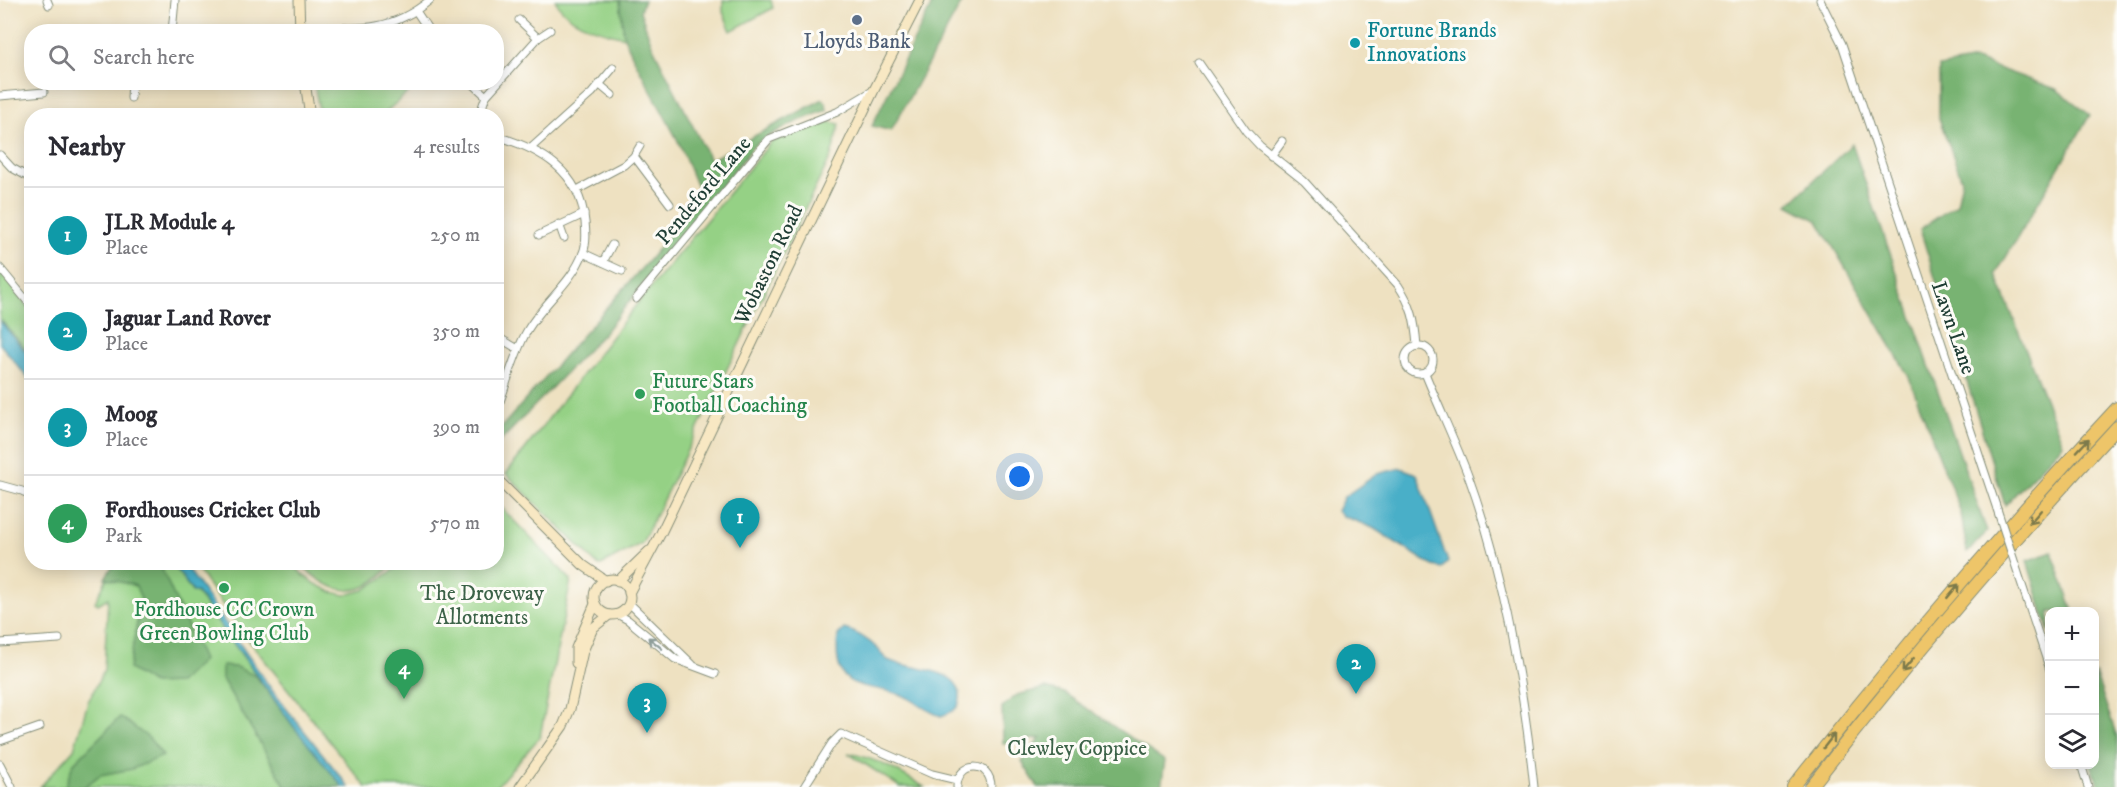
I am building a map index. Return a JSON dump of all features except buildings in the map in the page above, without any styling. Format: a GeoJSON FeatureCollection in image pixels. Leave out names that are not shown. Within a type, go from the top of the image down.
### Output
{"type":"FeatureCollection","features":[{"type":"Feature","properties":{"kind":"highway"},"geometry":{"type":"LineString","coordinates":[[1793,787],[1863,698],[1954,589],[2046,484],[2117,408]]}},
{"type":"Feature","properties":{"kind":"highway"},"geometry":{"type":"LineString","coordinates":[[1811,787],[1876,703],[1964,597],[2117,427]]}},
{"type":"Feature","properties":{"kind":"street"},"geometry":{"type":"LineString","coordinates":[[173,24],[175,0]]}},
{"type":"Feature","properties":{"kind":"street"},"geometry":{"type":"LineString","coordinates":[[299,0],[300,24]]}},
{"type":"Feature","properties":{"kind":"street"},"geometry":{"type":"LineString","coordinates":[[388,24],[416,11],[430,0]]}},
{"type":"Feature","properties":{"kind":"street","name":"Wobaston Road"},"geometry":{"type":"LineString","coordinates":[[629,593],[920,0]]}},
{"type":"Feature","properties":{"kind":"street","name":"Lawn Lane"},"geometry":{"type":"LineString","coordinates":[[1820,0],[1842,44],[2046,661]]}},
{"type":"Feature","properties":{"kind":"street"},"geometry":{"type":"LineString","coordinates":[[416,11],[425,24]]}},
{"type":"Feature","properties":{"kind":"street"},"geometry":{"type":"LineString","coordinates":[[519,20],[538,39]]}},
{"type":"Feature","properties":{"kind":"street"},"geometry":{"type":"LineString","coordinates":[[504,76],[538,39],[550,30]]}},
{"type":"Feature","properties":{"kind":"street"},"geometry":{"type":"LineString","coordinates":[[1198,63],[1246,131],[1271,156],[1304,181],[1398,285],[1414,315],[1417,346]]}},
{"type":"Feature","properties":{"kind":"street"},"geometry":{"type":"LineString","coordinates":[[531,148],[600,85],[613,68]]}},
{"type":"Feature","properties":{"kind":"street"},"geometry":{"type":"LineString","coordinates":[[600,85],[612,95]]}},
{"type":"Feature","properties":{"kind":"street"},"geometry":{"type":"LineString","coordinates":[[131,98],[132,90]]}},
{"type":"Feature","properties":{"kind":"street"},"geometry":{"type":"LineString","coordinates":[[306,90],[308,108]]}},
{"type":"Feature","properties":{"kind":"street"},"geometry":{"type":"LineString","coordinates":[[480,90],[486,96]]}},
{"type":"Feature","properties":{"kind":"street"},"geometry":{"type":"LineString","coordinates":[[482,108],[486,96],[491,90]]}},
{"type":"Feature","properties":{"kind":"street","name":"Pendeford Lane"},"geometry":{"type":"LineString","coordinates":[[636,299],[768,139],[837,112],[874,90]]}},
{"type":"Feature","properties":{"kind":"street"},"geometry":{"type":"LineString","coordinates":[[0,96],[44,92]]}},
{"type":"Feature","properties":{"kind":"street"},"geometry":{"type":"LineString","coordinates":[[504,139],[531,148],[550,160],[568,176],[577,190],[584,214],[586,234],[583,253],[567,279],[527,330],[504,389]]}},
{"type":"Feature","properties":{"kind":"street"},"geometry":{"type":"LineString","coordinates":[[1271,156],[1282,141]]}},
{"type":"Feature","properties":{"kind":"street"},"geometry":{"type":"LineString","coordinates":[[577,190],[624,165],[634,156],[640,146]]}},
{"type":"Feature","properties":{"kind":"street"},"geometry":{"type":"LineString","coordinates":[[0,155],[12,168],[24,175]]}},
{"type":"Feature","properties":{"kind":"street"},"geometry":{"type":"LineString","coordinates":[[634,156],[670,204]]}},
{"type":"Feature","properties":{"kind":"street"},"geometry":{"type":"LineString","coordinates":[[539,235],[584,214]]}},
{"type":"Feature","properties":{"kind":"street"},"geometry":{"type":"LineString","coordinates":[[560,224],[564,238]]}},
{"type":"Feature","properties":{"kind":"street"},"geometry":{"type":"LineString","coordinates":[[603,262],[612,245]]}},
{"type":"Feature","properties":{"kind":"street"},"geometry":{"type":"LineString","coordinates":[[583,253],[622,271]]}},
{"type":"Feature","properties":{"kind":"street"},"geometry":{"type":"LineString","coordinates":[[0,268],[24,297]]}},
{"type":"Feature","properties":{"kind":"street"},"geometry":{"type":"LineString","coordinates":[[504,341],[518,349]]}},
{"type":"Feature","properties":{"kind":"street"},"geometry":{"type":"LineString","coordinates":[[1417,346],[1427,349],[1432,357],[1431,366],[1425,373],[1412,373],[1405,364],[1407,352],[1417,346]]}},
{"type":"Feature","properties":{"kind":"street"},"geometry":{"type":"LineString","coordinates":[[1425,373],[1469,478],[1499,580],[1520,680],[1534,787]]}},
{"type":"Feature","properties":{"kind":"street"},"geometry":{"type":"LineString","coordinates":[[0,485],[24,492]]}},
{"type":"Feature","properties":{"kind":"street"},"geometry":{"type":"LineString","coordinates":[[504,486],[583,565],[606,581],[618,581],[625,585],[629,593],[629,603],[625,610],[593,628],[583,651],[574,695],[563,726],[520,787]]}},
{"type":"Feature","properties":{"kind":"street","name":"Wobaston Road"},"geometry":{"type":"LineString","coordinates":[[618,581],[653,548]]}},
{"type":"Feature","properties":{"kind":"street"},"geometry":{"type":"LineString","coordinates":[[583,565],[597,589]]}},
{"type":"Feature","properties":{"kind":"street"},"geometry":{"type":"LineString","coordinates":[[606,581],[597,589],[594,596],[601,611],[628,620],[675,659],[715,674]]}},
{"type":"Feature","properties":{"kind":"street"},"geometry":{"type":"LineString","coordinates":[[629,603],[695,667]]}},
{"type":"Feature","properties":{"kind":"street"},"geometry":{"type":"LineString","coordinates":[[574,695],[576,648],[596,604]]}},
{"type":"Feature","properties":{"kind":"street"},"geometry":{"type":"LineString","coordinates":[[0,643],[59,639]]}},
{"type":"Feature","properties":{"kind":"street"},"geometry":{"type":"LineString","coordinates":[[0,741],[40,727]]}},
{"type":"Feature","properties":{"kind":"street"},"geometry":{"type":"LineString","coordinates":[[804,787],[832,743],[841,734],[957,784],[960,774],[966,769],[980,768],[990,778],[991,787]]}},
{"type":"Feature","properties":{"kind":"street"},"geometry":{"type":"LineString","coordinates":[[0,764],[12,787]]}},
{"type":"Feature","properties":{"kind":"street"},"geometry":{"type":"LineString","coordinates":[[2082,769],[2088,787]]}},
{"type":"Feature","properties":{"kind":"green space"},"geometry":{"type":"Polygon","coordinates":[[[555,0],[620,0],[624,37],[576,21],[555,0]]]}},
{"type":"Feature","properties":{"kind":"green space"},"geometry":{"type":"Polygon","coordinates":[[[620,0],[644,0],[640,11],[652,45],[710,160],[823,99],[827,110],[798,121],[754,146],[604,333],[504,438],[504,424],[648,261],[701,197],[678,141],[624,37],[620,0]]]}},
{"type":"Feature","properties":{"kind":"green space"},"geometry":{"type":"Polygon","coordinates":[[[723,0],[771,0],[773,8],[731,31],[723,12],[723,0]]]}},
{"type":"Feature","properties":{"kind":"green space"},"geometry":{"type":"Polygon","coordinates":[[[934,0],[963,0],[891,131],[872,126],[934,0]]]}},
{"type":"Feature","properties":{"kind":"green space"},"geometry":{"type":"Polygon","coordinates":[[[1975,60],[2056,89],[2090,115],[1996,274],[2063,444],[2005,505],[1920,229],[1957,204],[1962,180],[1939,118],[1939,67],[1975,60]]]}},
{"type":"Feature","properties":{"kind":"green space"},"geometry":{"type":"Polygon","coordinates":[[[315,90],[411,90],[390,108],[319,108],[315,90]]]}},
{"type":"Feature","properties":{"kind":"green space"},"geometry":{"type":"Polygon","coordinates":[[[830,122],[840,124],[831,156],[642,543],[599,566],[506,474],[636,305],[772,141],[830,122]]]}},
{"type":"Feature","properties":{"kind":"green space"},"geometry":{"type":"Polygon","coordinates":[[[1852,144],[1987,532],[1967,552],[1961,513],[1908,375],[1818,221],[1788,205],[1852,144]]]}},
{"type":"Feature","properties":{"kind":"green space"},"geometry":{"type":"Polygon","coordinates":[[[0,271],[24,302],[24,347],[0,319],[0,271]]]}},
{"type":"Feature","properties":{"kind":"green space","name":"The Droveway Allotments"},"geometry":{"type":"Polygon","coordinates":[[[504,510],[571,580],[540,737],[496,787],[366,787],[242,632],[198,570],[298,570],[316,584],[332,592],[345,595],[364,590],[394,570],[504,570],[504,510]]]}},
{"type":"Feature","properties":{"kind":"green space"},"geometry":{"type":"Polygon","coordinates":[[[2052,552],[2072,607],[2045,607],[2045,619],[2027,561],[2052,552]]]}},
{"type":"Feature","properties":{"kind":"green space"},"geometry":{"type":"Polygon","coordinates":[[[110,570],[162,570],[203,660],[179,683],[153,684],[129,669],[141,599],[136,586],[105,578],[110,570]]]}},
{"type":"Feature","properties":{"kind":"green space"},"geometry":{"type":"Polygon","coordinates":[[[111,570],[177,570],[192,592],[196,592],[294,727],[343,787],[40,787],[74,749],[88,702],[104,670],[108,598],[98,604],[95,602],[111,570]]]}},
{"type":"Feature","properties":{"kind":"green space"},"geometry":{"type":"Polygon","coordinates":[[[308,570],[387,570],[366,586],[347,590],[330,586],[308,570]]]}},
{"type":"Feature","properties":{"kind":"green space"},"geometry":{"type":"Polygon","coordinates":[[[222,666],[236,667],[256,676],[343,787],[286,787],[222,679],[222,666]]]}},
{"type":"Feature","properties":{"kind":"green space"},"geometry":{"type":"Polygon","coordinates":[[[2099,685],[2117,737],[2117,787],[2099,787],[2092,769],[2099,769],[2099,685]]]}},
{"type":"Feature","properties":{"kind":"green space","name":"Clewley Coppice"},"geometry":{"type":"Polygon","coordinates":[[[1045,688],[1064,693],[1165,761],[1161,787],[1038,787],[1022,762],[1040,738],[1003,744],[1002,707],[1017,695],[1045,688]]]}},
{"type":"Feature","properties":{"kind":"green space"},"geometry":{"type":"Polygon","coordinates":[[[120,717],[149,738],[163,756],[132,769],[100,775],[84,787],[65,787],[73,764],[120,717]]]}},
{"type":"Feature","properties":{"kind":"green space"},"geometry":{"type":"Polygon","coordinates":[[[848,753],[878,762],[924,787],[900,787],[848,753]]]}},
{"type":"Feature","properties":{"kind":"water"},"geometry":{"type":"Polygon","coordinates":[[[0,321],[24,350],[24,373],[0,344],[0,321]]]}},
{"type":"Feature","properties":{"kind":"water"},"geometry":{"type":"Polygon","coordinates":[[[1401,468],[1417,474],[1448,562],[1442,568],[1433,566],[1373,528],[1343,516],[1337,511],[1344,497],[1377,474],[1401,468]]]}},
{"type":"Feature","properties":{"kind":"water"},"geometry":{"type":"Polygon","coordinates":[[[177,570],[189,570],[274,693],[349,787],[343,787],[294,727],[197,592],[193,592],[177,570]]]}},
{"type":"Feature","properties":{"kind":"water"},"geometry":{"type":"Polygon","coordinates":[[[844,629],[867,640],[888,660],[932,671],[953,680],[959,688],[958,706],[941,716],[904,696],[853,683],[845,677],[837,655],[838,635],[844,629]]]}},
{"type":"Feature","properties":{"kind":"place","name":"Lloyds Bank"},"geometry":{"type":"Point","coordinates":[857,20]}},
{"type":"Feature","properties":{"kind":"place","name":"Fortune Brands Innovations"},"geometry":{"type":"Point","coordinates":[1355,43]}},
{"type":"Feature","properties":{"kind":"place","name":"Future Stars Football Coaching"},"geometry":{"type":"Point","coordinates":[640,394]}},
{"type":"Feature","properties":{"kind":"place","name":"JLR Module 4"},"geometry":{"type":"Point","coordinates":[740,548]}},
{"type":"Feature","properties":{"kind":"place","name":"Fordhouse CC Crown Green Bowling Club"},"geometry":{"type":"Point","coordinates":[224,588]}},
{"type":"Feature","properties":{"kind":"place","name":"Jaguar Land Rover"},"geometry":{"type":"Point","coordinates":[1356,694]}},
{"type":"Feature","properties":{"kind":"place","name":"Fordhouses Cricket Club"},"geometry":{"type":"Point","coordinates":[404,699]}},
{"type":"Feature","properties":{"kind":"place","name":"Moog"},"geometry":{"type":"Point","coordinates":[647,733]}}]}
